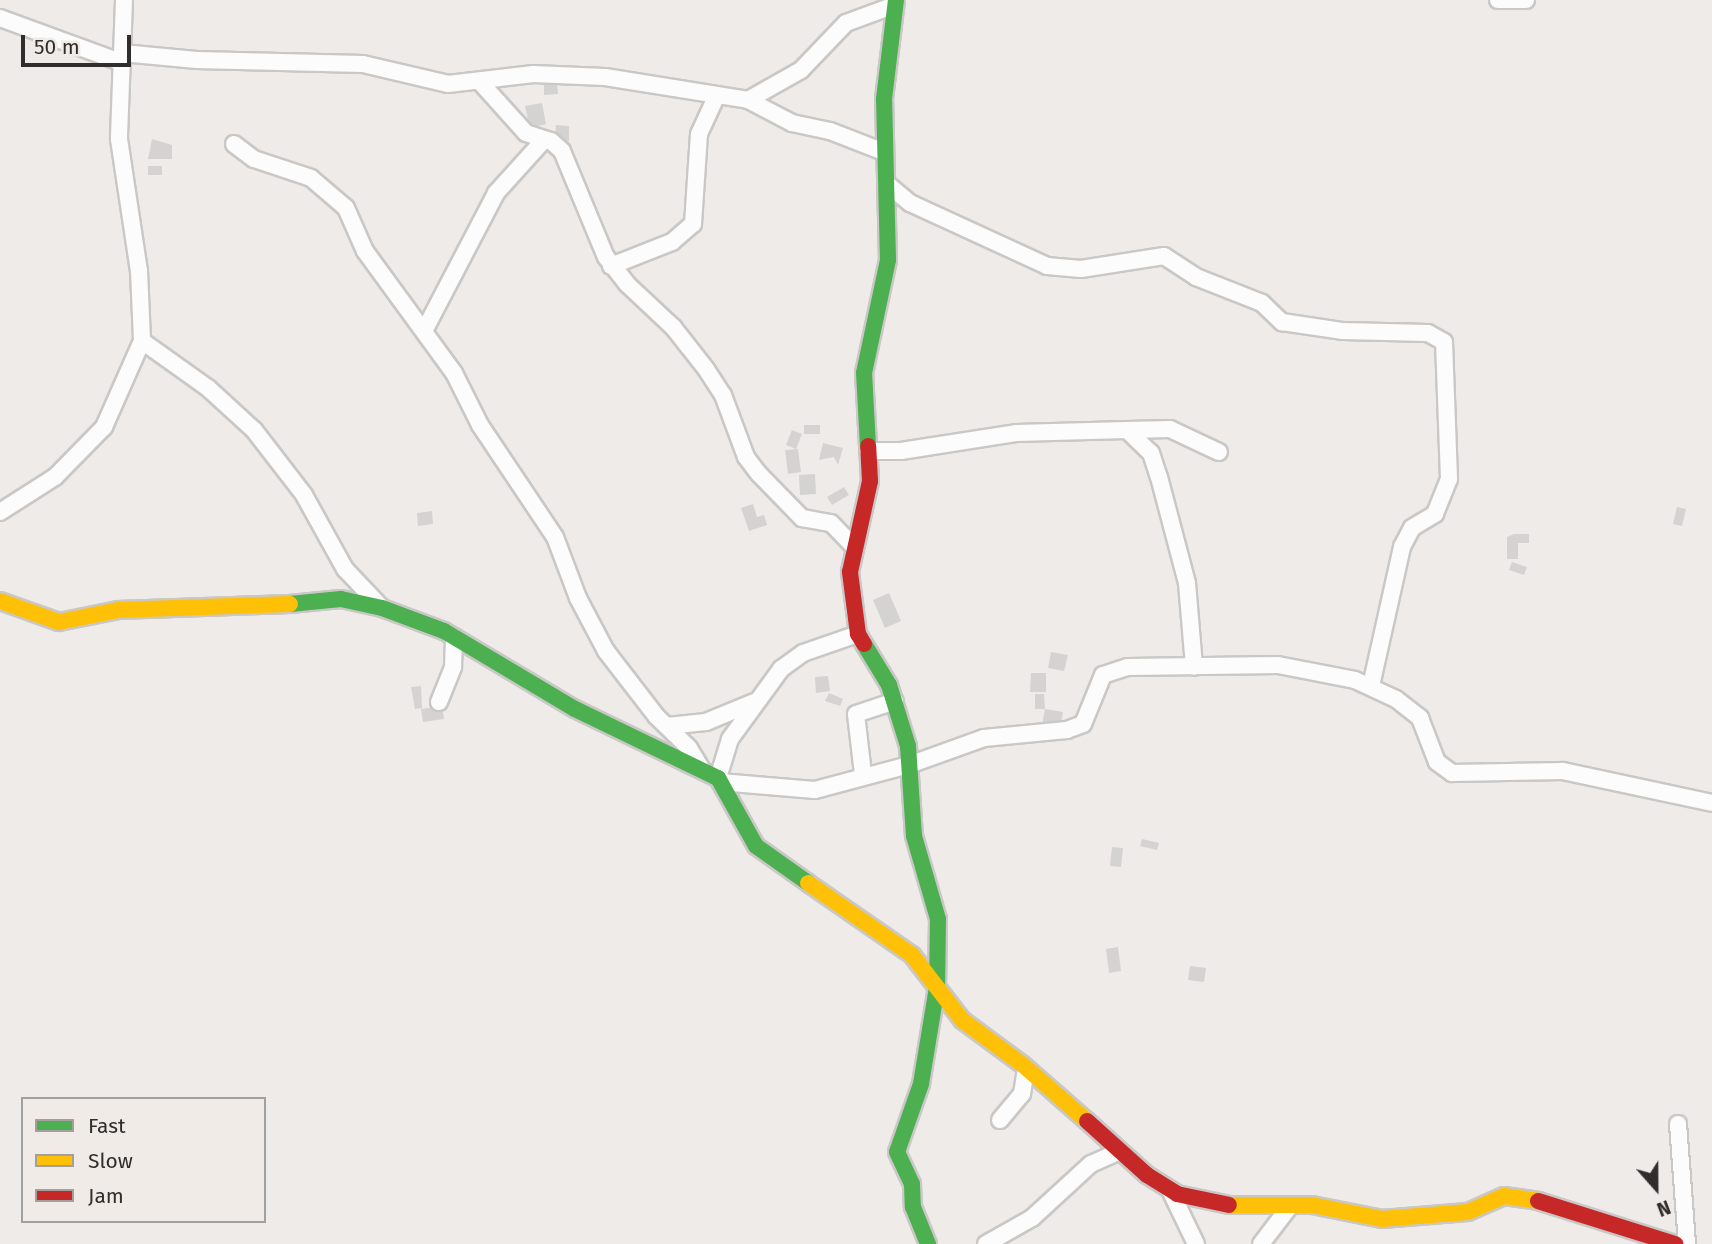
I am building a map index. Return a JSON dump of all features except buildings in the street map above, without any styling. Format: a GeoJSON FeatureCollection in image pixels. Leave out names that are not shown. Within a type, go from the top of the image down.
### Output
{"type":"FeatureCollection","features":[{"type":"Feature","properties":{"kind":"street"},"geometry":{"type":"LineString","coordinates":[[0,512],[55,477],[104,426],[142,341],[139,271],[119,150],[124,0]]}},
{"type":"Feature","properties":{"kind":"street"},"geometry":{"type":"LineString","coordinates":[[1498,0],[1526,0]]}},
{"type":"Feature","properties":{"kind":"street"},"geometry":{"type":"LineString","coordinates":[[748,100],[802,70],[846,23],[895,2],[884,99],[888,260],[864,373],[870,481],[854,547],[850,582],[859,634],[895,701],[909,765],[914,836],[938,919],[937,987],[915,1110],[897,1152],[912,1184],[913,1207],[928,1244]]}},
{"type":"Feature","properties":{"kind":"street"},"geometry":{"type":"LineString","coordinates":[[0,18],[121,58],[363,64],[448,84],[566,73],[717,95],[748,100],[792,123],[830,131],[884,152]]}},
{"type":"Feature","properties":{"kind":"street"},"geometry":{"type":"LineString","coordinates":[[481,83],[526,133],[543,141],[551,141],[562,151],[611,266],[673,327],[706,369],[723,395],[746,457],[759,474],[802,518],[831,523],[854,547]]}},
{"type":"Feature","properties":{"kind":"street"},"geometry":{"type":"LineString","coordinates":[[611,266],[672,242],[693,224],[699,134],[717,95]]}},
{"type":"Feature","properties":{"kind":"street"},"geometry":{"type":"LineString","coordinates":[[425,331],[500,186],[543,141]]}},
{"type":"Feature","properties":{"kind":"street"},"geometry":{"type":"LineString","coordinates":[[233,144],[254,159],[311,178],[337,197],[352,218],[365,251],[454,373],[480,425],[555,537],[578,598],[606,650],[667,726],[689,748],[702,769]]}},
{"type":"Feature","properties":{"kind":"street"},"geometry":{"type":"LineString","coordinates":[[886,183],[910,203],[1047,266],[1081,269],[1164,256],[1196,278],[1262,303],[1282,322],[1343,331],[1428,333],[1444,342],[1448,353],[1444,398],[1449,479],[1434,514],[1412,528],[1402,547],[1371,686]]}},
{"type":"Feature","properties":{"kind":"street"},"geometry":{"type":"LineString","coordinates":[[142,341],[208,388],[254,430],[304,495],[345,569],[382,608]]}},
{"type":"Feature","properties":{"kind":"street"},"geometry":{"type":"LineString","coordinates":[[868,451],[913,450],[1016,433],[1170,429],[1219,452]]}},
{"type":"Feature","properties":{"kind":"street"},"geometry":{"type":"LineString","coordinates":[[1126,430],[1150,453],[1159,477],[1187,583],[1194,667]]}},
{"type":"Feature","properties":{"kind":"street"},"geometry":{"type":"LineString","coordinates":[[0,601],[59,622],[118,610],[242,608],[323,599],[382,608],[454,637],[575,709],[702,769],[719,780],[815,790],[863,774],[909,765],[984,738],[1067,730],[1083,724],[1102,676],[1114,671],[1278,666],[1317,670],[1371,686],[1420,718],[1437,762],[1452,772],[1563,771],[1712,803]]}},
{"type":"Feature","properties":{"kind":"street"},"geometry":{"type":"LineString","coordinates":[[859,634],[792,659],[730,739],[719,780],[756,846],[912,954],[962,1020],[1026,1068],[1118,1152],[1170,1190],[1230,1205],[1312,1205],[1382,1219],[1468,1212],[1504,1196],[1518,1195],[1675,1244]]}},
{"type":"Feature","properties":{"kind":"street"},"geometry":{"type":"LineString","coordinates":[[439,702],[453,667],[454,637]]}},
{"type":"Feature","properties":{"kind":"street"},"geometry":{"type":"LineString","coordinates":[[667,726],[706,722],[760,700]]}},
{"type":"Feature","properties":{"kind":"street"},"geometry":{"type":"LineString","coordinates":[[863,774],[856,714],[895,701]]}},
{"type":"Feature","properties":{"kind":"street"},"geometry":{"type":"LineString","coordinates":[[1000,1120],[1021,1094],[1026,1068]]}},
{"type":"Feature","properties":{"kind":"street"},"geometry":{"type":"LineString","coordinates":[[1678,1124],[1687,1244]]}},
{"type":"Feature","properties":{"kind":"street"},"geometry":{"type":"LineString","coordinates":[[986,1244],[1032,1218],[1091,1164],[1118,1152]]}},
{"type":"Feature","properties":{"kind":"street"},"geometry":{"type":"LineString","coordinates":[[1170,1190],[1196,1244]]}},
{"type":"Feature","properties":{"kind":"street"},"geometry":{"type":"LineString","coordinates":[[1261,1244],[1290,1206]]}},
{"type":"Feature","properties":{"kind":"traffic: fast"},"geometry":{"type":"LineString","coordinates":[[868,446],[864,373],[888,260],[884,99],[896,0]]}},
{"type":"Feature","properties":{"kind":"traffic: fast"},"geometry":{"type":"LineString","coordinates":[[290,604],[341,599],[382,608],[444,631],[575,709],[718,778],[756,846],[808,883]]}},
{"type":"Feature","properties":{"kind":"traffic: fast"},"geometry":{"type":"LineString","coordinates":[[864,644],[889,685],[908,746],[914,836],[938,919],[937,987],[921,1084],[897,1152],[912,1184],[913,1207],[928,1244]]}},
{"type":"Feature","properties":{"kind":"traffic: slow"},"geometry":{"type":"LineString","coordinates":[[0,601],[59,622],[118,610],[290,604]]}},
{"type":"Feature","properties":{"kind":"traffic: slow"},"geometry":{"type":"LineString","coordinates":[[808,883],[912,955],[962,1020],[1023,1065],[1087,1121]]}},
{"type":"Feature","properties":{"kind":"traffic: slow"},"geometry":{"type":"LineString","coordinates":[[1229,1205],[1312,1205],[1382,1219],[1468,1212],[1504,1196],[1538,1201]]}},
{"type":"Feature","properties":{"kind":"traffic: jam"},"geometry":{"type":"LineString","coordinates":[[864,644],[858,634],[850,572],[870,481],[868,446]]}},
{"type":"Feature","properties":{"kind":"traffic: jam"},"geometry":{"type":"LineString","coordinates":[[1087,1121],[1147,1175],[1177,1194],[1229,1205]]}},
{"type":"Feature","properties":{"kind":"traffic: jam"},"geometry":{"type":"LineString","coordinates":[[1538,1201],[1675,1244]]}}]}
